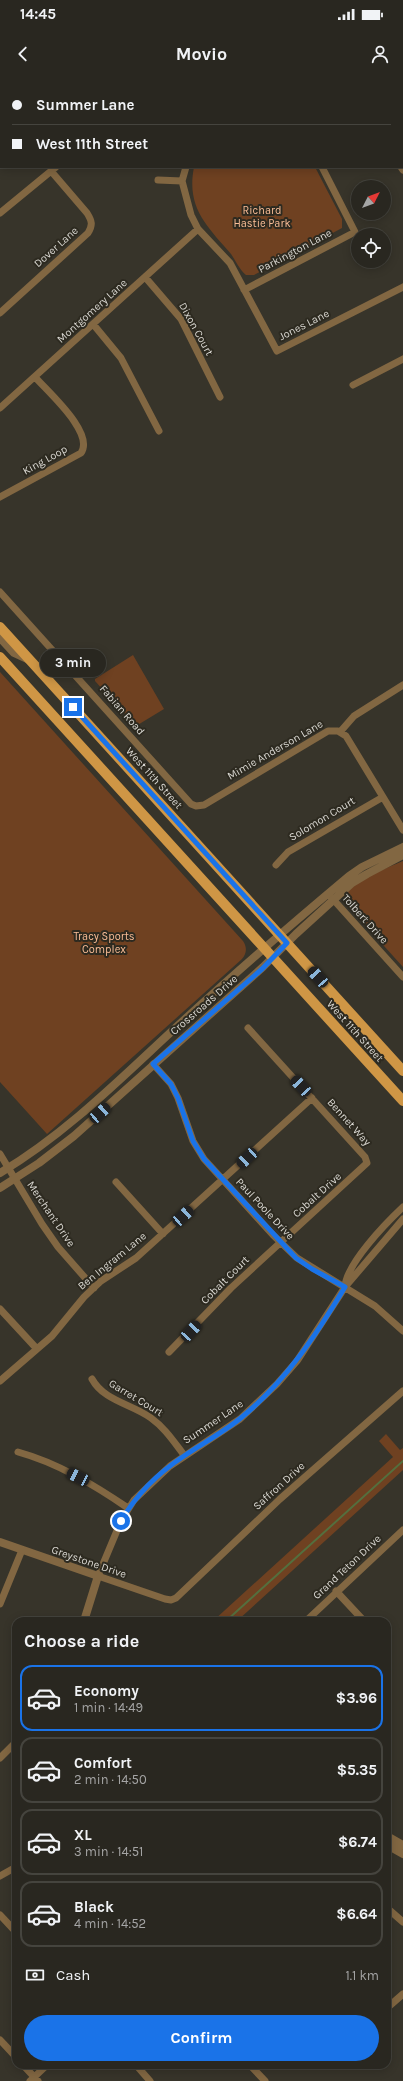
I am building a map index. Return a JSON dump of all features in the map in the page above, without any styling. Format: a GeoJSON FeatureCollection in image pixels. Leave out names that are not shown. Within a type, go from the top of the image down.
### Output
{"type":"FeatureCollection","features":[{"type":"Feature","properties":{"kind":"main road","name":"West 11th Street"},"geometry":{"type":"LineString","coordinates":[[0,627],[403,1071]]}},
{"type":"Feature","properties":{"kind":"main road","name":"West 11th Street"},"geometry":{"type":"LineString","coordinates":[[0,657],[403,1101]]}},
{"type":"Feature","properties":{"kind":"street"},"geometry":{"type":"LineString","coordinates":[[186,168],[182,181],[191,215],[198,229],[230,263],[244,290]]}},
{"type":"Feature","properties":{"kind":"street","name":"Parkington Lane"},"geometry":{"type":"LineString","coordinates":[[244,290],[355,232],[323,168]]}},
{"type":"Feature","properties":{"kind":"street"},"geometry":{"type":"LineString","coordinates":[[0,213],[54,169]]}},
{"type":"Feature","properties":{"kind":"street","name":"Dover Lane"},"geometry":{"type":"LineString","coordinates":[[0,313],[88,233],[92,227],[92,221],[87,213],[54,169]]}},
{"type":"Feature","properties":{"kind":"street"},"geometry":{"type":"LineString","coordinates":[[158,180],[182,181]]}},
{"type":"Feature","properties":{"kind":"street","name":"Montgomery Lane"},"geometry":{"type":"LineString","coordinates":[[0,408],[198,229]]}},
{"type":"Feature","properties":{"kind":"street","name":"Dixon Court"},"geometry":{"type":"LineString","coordinates":[[145,277],[181,319],[220,397]]}},
{"type":"Feature","properties":{"kind":"street","name":"Jones Lane"},"geometry":{"type":"LineString","coordinates":[[244,290],[276,351],[403,287]]}},
{"type":"Feature","properties":{"kind":"street"},"geometry":{"type":"LineString","coordinates":[[93,324],[121,358],[159,431]]}},
{"type":"Feature","properties":{"kind":"street"},"geometry":{"type":"LineString","coordinates":[[352,385],[403,359]]}},
{"type":"Feature","properties":{"kind":"street","name":"King Loop"},"geometry":{"type":"LineString","coordinates":[[0,497],[80,453],[84,449],[85,444],[82,433],[71,417],[35,377]]}},
{"type":"Feature","properties":{"kind":"street","name":"Fabian Road"},"geometry":{"type":"LineString","coordinates":[[0,592],[104,705],[186,800],[196,806]]}},
{"type":"Feature","properties":{"kind":"street"},"geometry":{"type":"LineString","coordinates":[[0,638],[14,653],[31,661]]}},
{"type":"Feature","properties":{"kind":"street"},"geometry":{"type":"LineString","coordinates":[[340,732],[354,716],[403,685]]}},
{"type":"Feature","properties":{"kind":"street","name":"Mimie Anderson Lane"},"geometry":{"type":"LineString","coordinates":[[196,806],[211,802],[328,731],[340,732],[346,736],[403,830]]}},
{"type":"Feature","properties":{"kind":"street","name":"Solomon Court"},"geometry":{"type":"LineString","coordinates":[[276,865],[288,852],[383,796]]}},
{"type":"Feature","properties":{"kind":"street","name":"Crossroads Drive"},"geometry":{"type":"LineString","coordinates":[[0,1188],[61,1147],[273,958],[362,867],[403,847]]}},
{"type":"Feature","properties":{"kind":"street","name":"Crossroads Drive"},"geometry":{"type":"LineString","coordinates":[[0,1173],[42,1146],[73,1121],[280,935],[331,897],[367,874],[403,855]]}},
{"type":"Feature","properties":{"kind":"street","name":"Tolbert Drive"},"geometry":{"type":"LineString","coordinates":[[331,897],[403,977]]}},
{"type":"Feature","properties":{"kind":"street","name":"Bennet Way"},"geometry":{"type":"LineString","coordinates":[[248,1028],[365,1157],[367,1162]]}},
{"type":"Feature","properties":{"kind":"street","name":"Paul Poole Drive"},"geometry":{"type":"LineString","coordinates":[[153,1064],[171,1084],[178,1098],[193,1141],[204,1159],[280,1242],[296,1258],[312,1269],[375,1306],[403,1331]]}},
{"type":"Feature","properties":{"kind":"street","name":"Ben Ingram Lane"},"geometry":{"type":"LineString","coordinates":[[0,1381],[52,1336],[84,1297],[94,1288],[136,1258],[312,1098]]}},
{"type":"Feature","properties":{"kind":"street","name":"Merchant Drive"},"geometry":{"type":"LineString","coordinates":[[0,1154],[58,1247],[94,1288]]}},
{"type":"Feature","properties":{"kind":"street","name":"Cobalt Drive"},"geometry":{"type":"LineString","coordinates":[[280,1242],[367,1162]]}},
{"type":"Feature","properties":{"kind":"street"},"geometry":{"type":"LineString","coordinates":[[116,1182],[163,1234]]}},
{"type":"Feature","properties":{"kind":"street","name":"Summer Lane"},"geometry":{"type":"LineString","coordinates":[[345,1287],[346,1278],[376,1234],[403,1207]]}},
{"type":"Feature","properties":{"kind":"street","name":"Summer Lane"},"geometry":{"type":"LineString","coordinates":[[85,1617],[98,1576],[128,1508],[142,1491],[170,1466],[240,1419],[277,1384],[297,1362],[345,1287],[403,1220]]}},
{"type":"Feature","properties":{"kind":"street","name":"Cobalt Court"},"geometry":{"type":"LineString","coordinates":[[169,1352],[231,1288],[280,1242]]}},
{"type":"Feature","properties":{"kind":"street"},"geometry":{"type":"LineString","coordinates":[[0,1309],[38,1349]]}},
{"type":"Feature","properties":{"kind":"street","name":"Garret Court"},"geometry":{"type":"LineString","coordinates":[[92,1379],[102,1392],[150,1417],[159,1424],[168,1432],[184,1456]]}},
{"type":"Feature","properties":{"kind":"street","name":"Saffron Drive"},"geometry":{"type":"LineString","coordinates":[[171,1600],[181,1594],[280,1499],[403,1390]]}},
{"type":"Feature","properties":{"kind":"street"},"geometry":{"type":"LineString","coordinates":[[18,1452],[35,1457],[91,1483],[128,1508]]}},
{"type":"Feature","properties":{"kind":"street","name":"Grand Teton Drive"},"geometry":{"type":"LineString","coordinates":[[310,1617],[336,1591],[403,1531]]}},
{"type":"Feature","properties":{"kind":"street","name":"Greystone Drive"},"geometry":{"type":"LineString","coordinates":[[0,1542],[171,1600]]}},
{"type":"Feature","properties":{"kind":"street"},"geometry":{"type":"LineString","coordinates":[[0,1604],[22,1550]]}},
{"type":"Feature","properties":{"kind":"street"},"geometry":{"type":"LineString","coordinates":[[336,1591],[360,1617]]}},
{"type":"Feature","properties":{"kind":"street"},"geometry":{"type":"LineString","coordinates":[[0,1758],[12,1746]]}},
{"type":"Feature","properties":{"kind":"street"},"geometry":{"type":"LineString","coordinates":[[391,1838],[403,1845]]}},
{"type":"Feature","properties":{"kind":"street"},"geometry":{"type":"LineString","coordinates":[[391,1847],[403,1854]]}},
{"type":"Feature","properties":{"kind":"street"},"geometry":{"type":"LineString","coordinates":[[0,1876],[12,1869]]}},
{"type":"Feature","properties":{"kind":"street"},"geometry":{"type":"LineString","coordinates":[[391,1912],[403,1922]]}},
{"type":"Feature","properties":{"kind":"street"},"geometry":{"type":"LineString","coordinates":[[0,1915],[12,1928]]}},
{"type":"Feature","properties":{"kind":"street"},"geometry":{"type":"LineString","coordinates":[[391,2004],[403,1994]]}},
{"type":"Feature","properties":{"kind":"street"},"geometry":{"type":"LineString","coordinates":[[0,2040],[12,2053]]}},
{"type":"Feature","properties":{"kind":"street"},"geometry":{"type":"LineString","coordinates":[[27,2069],[34,2080],[44,2069]]}},
{"type":"Feature","properties":{"kind":"street"},"geometry":{"type":"LineString","coordinates":[[140,2069],[150,2081]]}},
{"type":"Feature","properties":{"kind":"street"},"geometry":{"type":"LineString","coordinates":[[254,2069],[265,2081]]}},
{"type":"Feature","properties":{"kind":"green space","name":"Richard Hastie Park"},"geometry":{"type":"Polygon","coordinates":[[[194,168],[316,168],[342,219],[342,228],[254,275],[246,275],[239,268],[231,254],[200,215],[193,194],[192,181],[194,168]]]}},
{"type":"Feature","properties":{"kind":"green space"},"geometry":{"type":"Polygon","coordinates":[[[133,655],[164,709],[136,726],[95,681],[95,679],[133,655]]]}},
{"type":"Feature","properties":{"kind":"green space","name":"Tracy Sports Complex"},"geometry":{"type":"Polygon","coordinates":[[[0,672],[243,941],[246,948],[246,952],[242,959],[47,1134],[0,1082],[0,672]]]}},
{"type":"Feature","properties":{"kind":"green space"},"geometry":{"type":"Polygon","coordinates":[[[403,861],[403,967],[347,905],[345,897],[348,891],[362,881],[403,861]]]}},
{"type":"Feature","properties":{"kind":"green space"},"geometry":{"type":"Polygon","coordinates":[[[386,1434],[400,1450],[403,1448],[403,1470],[241,1617],[217,1617],[393,1457],[379,1441],[386,1434]]]}},
{"type":"Feature","properties":{"kind":"waterway"},"geometry":{"type":"LineString","coordinates":[[230,1617],[403,1461]]}},
{"type":"Feature","properties":{"kind":"route"},"geometry":{"type":"LineString","coordinates":[[73,707],[287,943],[262,969],[153,1064],[171,1084],[183,1109],[193,1141],[204,1159],[296,1258],[312,1269],[345,1287],[326,1320],[297,1362],[277,1384],[240,1419],[170,1466],[142,1491],[128,1508],[121,1521]]}}]}
